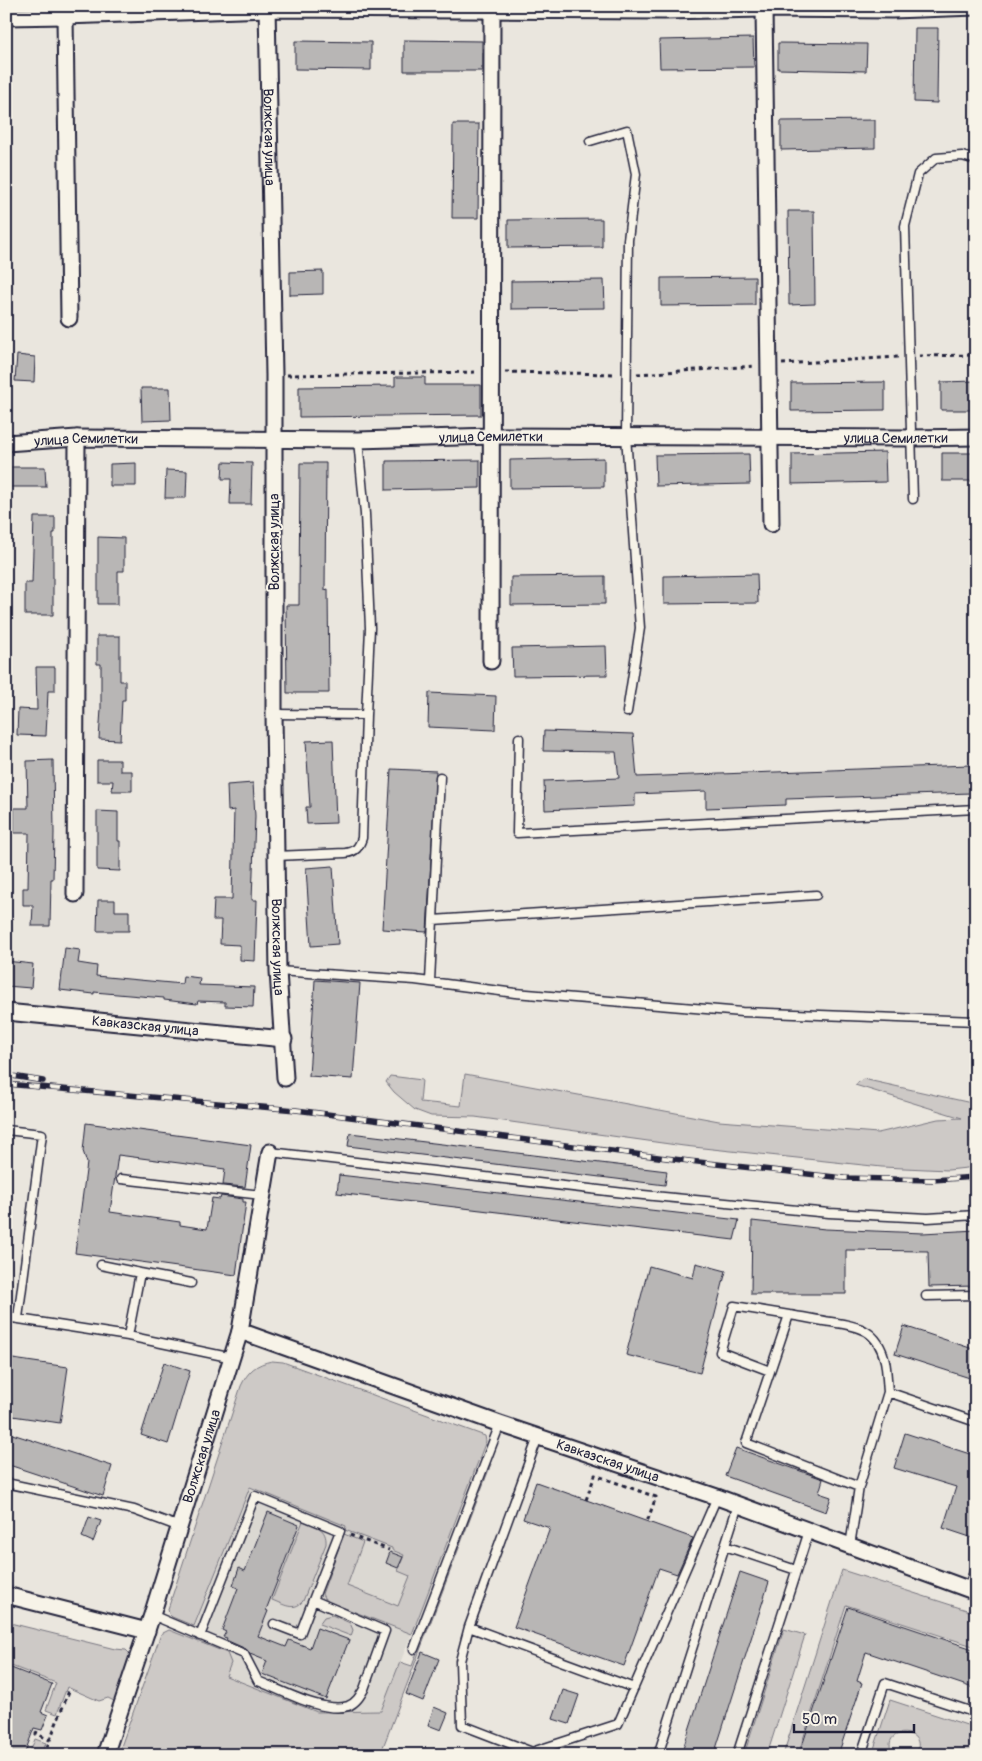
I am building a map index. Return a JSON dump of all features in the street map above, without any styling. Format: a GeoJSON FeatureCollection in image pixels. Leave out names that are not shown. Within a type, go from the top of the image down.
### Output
{"type":"FeatureCollection","features":[{"type":"Feature","properties":{"kind":"street"},"geometry":{"type":"LineString","coordinates":[[6,16],[65,16],[267,8],[892,10],[976,6]]}},
{"type":"Feature","properties":{"kind":"street","name":"Волжская улица"},"geometry":{"type":"LineString","coordinates":[[267,8],[275,440],[274,714],[276,856],[278,971],[284,1039],[285,1078]]}},
{"type":"Feature","properties":{"kind":"street"},"geometry":{"type":"LineString","coordinates":[[764,9],[771,524]]}},
{"type":"Feature","properties":{"kind":"street"},"geometry":{"type":"LineString","coordinates":[[491,662],[492,10]]}},
{"type":"Feature","properties":{"kind":"street"},"geometry":{"type":"LineString","coordinates":[[65,16],[69,318]]}},
{"type":"Feature","properties":{"kind":"street","name":"улица Семилетки"},"geometry":{"type":"LineString","coordinates":[[6,443],[77,438],[358,440],[492,436],[910,438],[976,436]]}},
{"type":"Feature","properties":{"kind":"street"},"geometry":{"type":"LineString","coordinates":[[75,894],[77,438]]}},
{"type":"Feature","properties":{"kind":"street","name":"Кавказская улица"},"geometry":{"type":"LineString","coordinates":[[6,1012],[284,1039]]}},
{"type":"Feature","properties":{"kind":"street","name":"Волжская улица"},"geometry":{"type":"LineString","coordinates":[[104,1755],[147,1631],[233,1358],[240,1331],[270,1152]]}},
{"type":"Feature","properties":{"kind":"street","name":"Кавказская улица"},"geometry":{"type":"LineString","coordinates":[[240,1331],[500,1424],[717,1497],[972,1590]]}},
{"type":"Feature","properties":{"kind":"street"},"geometry":{"type":"LineString","coordinates":[[6,1595],[147,1631]]}},
{"type":"Feature","properties":{"kind":"lane"},"geometry":{"type":"LineString","coordinates":[[590,141],[627,130],[636,174],[628,240],[626,436],[640,628],[627,712]]}},
{"type":"Feature","properties":{"kind":"lane"},"geometry":{"type":"LineString","coordinates":[[912,499],[905,226],[918,174],[936,158],[962,156],[976,160]]}},
{"type":"Feature","properties":{"kind":"lane"},"geometry":{"type":"LineString","coordinates":[[276,856],[345,853],[356,850],[360,846],[362,838],[370,628],[365,514],[358,440]]}},
{"type":"Feature","properties":{"kind":"lane"},"geometry":{"type":"LineString","coordinates":[[274,714],[366,714]]}},
{"type":"Feature","properties":{"kind":"lane"},"geometry":{"type":"LineString","coordinates":[[519,738],[517,833],[976,809]]}},
{"type":"Feature","properties":{"kind":"lane"},"geometry":{"type":"LineString","coordinates":[[430,982],[440,777]]}},
{"type":"Feature","properties":{"kind":"lane"},"geometry":{"type":"LineString","coordinates":[[433,920],[816,894]]}},
{"type":"Feature","properties":{"kind":"lane"},"geometry":{"type":"LineString","coordinates":[[278,971],[430,982],[515,992],[742,1012],[976,1021]]}},
{"type":"Feature","properties":{"kind":"lane"},"geometry":{"type":"LineString","coordinates":[[6,1130],[42,1134],[18,1318]]}},
{"type":"Feature","properties":{"kind":"lane"},"geometry":{"type":"LineString","coordinates":[[270,1152],[633,1194],[829,1213],[928,1218],[976,1215]]}},
{"type":"Feature","properties":{"kind":"lane"},"geometry":{"type":"LineString","coordinates":[[121,1179],[262,1195]]}},
{"type":"Feature","properties":{"kind":"lane"},"geometry":{"type":"LineString","coordinates":[[100,1265],[191,1283]]}},
{"type":"Feature","properties":{"kind":"lane"},"geometry":{"type":"LineString","coordinates":[[128,1336],[140,1273]]}},
{"type":"Feature","properties":{"kind":"lane"},"geometry":{"type":"LineString","coordinates":[[926,1296],[976,1295]]}},
{"type":"Feature","properties":{"kind":"lane"},"geometry":{"type":"LineString","coordinates":[[770,1371],[720,1352],[734,1306],[854,1325],[870,1334],[881,1348],[886,1362],[888,1392],[859,1486],[850,1546]]}},
{"type":"Feature","properties":{"kind":"lane"},"geometry":{"type":"LineString","coordinates":[[789,1315],[746,1443],[859,1486]]}},
{"type":"Feature","properties":{"kind":"lane"},"geometry":{"type":"LineString","coordinates":[[6,1317],[128,1336],[233,1358]]}},
{"type":"Feature","properties":{"kind":"lane"},"geometry":{"type":"LineString","coordinates":[[888,1392],[976,1422]]}},
{"type":"Feature","properties":{"kind":"lane"},"geometry":{"type":"LineString","coordinates":[[414,1649],[500,1424]]}},
{"type":"Feature","properties":{"kind":"lane"},"geometry":{"type":"LineString","coordinates":[[538,1436],[469,1627],[460,1661],[462,1725],[532,1752],[618,1724],[717,1497]]}},
{"type":"Feature","properties":{"kind":"lane"},"geometry":{"type":"LineString","coordinates":[[6,1484],[134,1510],[180,1527]]}},
{"type":"Feature","properties":{"kind":"lane"},"geometry":{"type":"LineString","coordinates":[[200,1636],[255,1496],[340,1531],[300,1634],[274,1624]]}},
{"type":"Feature","properties":{"kind":"lane"},"geometry":{"type":"LineString","coordinates":[[658,1755],[738,1505]]}},
{"type":"Feature","properties":{"kind":"lane"},"geometry":{"type":"LineString","coordinates":[[737,1755],[809,1531]]}},
{"type":"Feature","properties":{"kind":"lane"},"geometry":{"type":"LineString","coordinates":[[725,1546],[796,1570]]}},
{"type":"Feature","properties":{"kind":"lane"},"geometry":{"type":"LineString","coordinates":[[972,1590],[976,1566]]}},
{"type":"Feature","properties":{"kind":"lane"},"geometry":{"type":"LineString","coordinates":[[152,1615],[244,1654],[258,1681],[319,1705],[333,1708],[348,1705],[359,1698],[364,1689],[386,1631],[313,1600]]}},
{"type":"Feature","properties":{"kind":"lane"},"geometry":{"type":"LineString","coordinates":[[469,1627],[634,1688]]}},
{"type":"Feature","properties":{"kind":"lane"},"geometry":{"type":"LineString","coordinates":[[861,1755],[885,1683],[976,1713]]}},
{"type":"Feature","properties":{"kind":"path"},"geometry":{"type":"LineString","coordinates":[[586,1500],[595,1475],[656,1497],[647,1522]]}},
{"type":"Feature","properties":{"kind":"path"},"geometry":{"type":"LineString","coordinates":[[340,1531],[389,1550]]}},
{"type":"Feature","properties":{"kind":"path"},"geometry":{"type":"LineString","coordinates":[[44,1755],[70,1691]]}},
{"type":"Feature","properties":{"kind":"path"},"geometry":{"type":"LineString","coordinates":[[37,1731],[36,1734],[50,1740]]}},
{"type":"Feature","properties":{"kind":"shaded area"},"geometry":{"type":"Polygon","coordinates":[[[465,1074],[719,1121],[878,1133],[938,1119],[962,1118],[855,1085],[863,1079],[976,1104],[976,1167],[948,1170],[882,1167],[684,1146],[475,1117],[431,1116],[415,1110],[394,1092],[386,1082],[390,1076],[422,1080],[420,1102],[461,1106],[465,1074]]]}},
{"type":"Feature","properties":{"kind":"shaded area"},"geometry":{"type":"Polygon","coordinates":[[[272,1361],[283,1362],[485,1436],[486,1441],[412,1634],[329,1602],[322,1594],[344,1534],[363,1542],[347,1586],[398,1606],[410,1576],[398,1571],[404,1555],[392,1550],[392,1548],[345,1530],[346,1526],[250,1487],[194,1626],[169,1614],[168,1609],[241,1386],[253,1369],[261,1364],[272,1361]]]}},
{"type":"Feature","properties":{"kind":"shaded area"},"geometry":{"type":"Polygon","coordinates":[[[488,1463],[491,1464],[380,1755],[118,1755],[161,1634],[169,1630],[227,1653],[231,1663],[226,1676],[317,1712],[381,1711],[400,1662],[412,1666],[488,1463]]]}},
{"type":"Feature","properties":{"kind":"shaded area"},"geometry":{"type":"Polygon","coordinates":[[[250,1487],[440,1562],[381,1711],[258,1713],[173,1680],[250,1487]]]}},
{"type":"Feature","properties":{"kind":"shaded area"},"geometry":{"type":"Polygon","coordinates":[[[303,1521],[323,1531],[326,1544],[303,1601],[292,1607],[272,1600],[303,1521]]]}},
{"type":"Feature","properties":{"kind":"shaded area"},"geometry":{"type":"Polygon","coordinates":[[[842,1570],[976,1613],[976,1647],[846,1605],[798,1755],[783,1755],[842,1570]]]}},
{"type":"Feature","properties":{"kind":"shaded area"},"geometry":{"type":"Polygon","coordinates":[[[332,1615],[350,1623],[353,1630],[351,1636],[319,1624],[324,1617],[332,1615]]]}},
{"type":"Feature","properties":{"kind":"shaded area"},"geometry":{"type":"Polygon","coordinates":[[[6,1622],[115,1649],[126,1650],[131,1655],[120,1704],[108,1698],[99,1701],[67,1687],[57,1714],[46,1710],[56,1683],[6,1664],[6,1622]]]}},
{"type":"Feature","properties":{"kind":"shaded area"},"geometry":{"type":"Polygon","coordinates":[[[784,1629],[805,1635],[767,1755],[744,1755],[784,1629]]]}},
{"type":"Feature","properties":{"kind":"shaded area"},"geometry":{"type":"Polygon","coordinates":[[[890,1700],[976,1728],[976,1755],[915,1755],[918,1746],[916,1739],[904,1733],[897,1734],[892,1738],[890,1745],[893,1755],[872,1755],[890,1700]]]}},
{"type":"Feature","properties":{"kind":"shaded area"},"geometry":{"type":"Polygon","coordinates":[[[35,1739],[46,1743],[41,1755],[29,1755],[35,1739]]]}},
{"type":"Feature","properties":{"kind":"building"},"geometry":{"type":"Polygon","coordinates":[[[915,28],[938,28],[937,103],[914,102],[915,28]]]}},
{"type":"Feature","properties":{"kind":"building"},"geometry":{"type":"Polygon","coordinates":[[[753,38],[754,67],[660,68],[659,40],[753,38]]]}},
{"type":"Feature","properties":{"kind":"building"},"geometry":{"type":"Polygon","coordinates":[[[404,40],[482,41],[482,71],[404,71],[404,40]]]}},
{"type":"Feature","properties":{"kind":"building"},"geometry":{"type":"Polygon","coordinates":[[[295,41],[371,42],[371,70],[295,69],[295,41]]]}},
{"type":"Feature","properties":{"kind":"building"},"geometry":{"type":"Polygon","coordinates":[[[778,43],[867,44],[866,71],[778,69],[778,43]]]}},
{"type":"Feature","properties":{"kind":"building"},"geometry":{"type":"Polygon","coordinates":[[[875,120],[875,148],[781,150],[781,121],[875,120]]]}},
{"type":"Feature","properties":{"kind":"building"},"geometry":{"type":"Polygon","coordinates":[[[453,124],[479,124],[478,218],[452,218],[453,124]]]}},
{"type":"Feature","properties":{"kind":"building"},"geometry":{"type":"Polygon","coordinates":[[[788,211],[814,211],[815,304],[789,305],[788,211]]]}},
{"type":"Feature","properties":{"kind":"building"},"geometry":{"type":"Polygon","coordinates":[[[602,219],[602,247],[508,248],[508,220],[602,219]]]}},
{"type":"Feature","properties":{"kind":"building"},"geometry":{"type":"Polygon","coordinates":[[[323,271],[323,294],[290,295],[290,272],[323,271]]]}},
{"type":"Feature","properties":{"kind":"building"},"geometry":{"type":"Polygon","coordinates":[[[755,277],[755,305],[661,306],[661,278],[755,277]]]}},
{"type":"Feature","properties":{"kind":"building"},"geometry":{"type":"Polygon","coordinates":[[[604,280],[605,308],[511,309],[511,281],[604,280]]]}},
{"type":"Feature","properties":{"kind":"building"},"geometry":{"type":"Polygon","coordinates":[[[17,355],[35,357],[34,382],[15,381],[17,355]]]}},
{"type":"Feature","properties":{"kind":"building"},"geometry":{"type":"Polygon","coordinates":[[[395,377],[425,377],[425,385],[481,385],[481,415],[299,417],[299,387],[395,386],[395,377]]]}},
{"type":"Feature","properties":{"kind":"building"},"geometry":{"type":"Polygon","coordinates":[[[976,381],[976,410],[941,410],[941,382],[976,381]]]}},
{"type":"Feature","properties":{"kind":"building"},"geometry":{"type":"Polygon","coordinates":[[[885,382],[885,410],[791,411],[791,383],[885,382]]]}},
{"type":"Feature","properties":{"kind":"building"},"geometry":{"type":"Polygon","coordinates":[[[141,388],[170,388],[171,420],[142,421],[141,388]]]}},
{"type":"Feature","properties":{"kind":"building"},"geometry":{"type":"Polygon","coordinates":[[[885,452],[886,482],[792,484],[792,454],[885,452]]]}},
{"type":"Feature","properties":{"kind":"building"},"geometry":{"type":"Polygon","coordinates":[[[942,453],[976,453],[976,481],[942,481],[942,453]]]}},
{"type":"Feature","properties":{"kind":"building"},"geometry":{"type":"Polygon","coordinates":[[[749,454],[750,484],[656,486],[655,455],[749,454]]]}},
{"type":"Feature","properties":{"kind":"building"},"geometry":{"type":"Polygon","coordinates":[[[604,458],[604,487],[510,488],[510,460],[604,458]]]}},
{"type":"Feature","properties":{"kind":"building"},"geometry":{"type":"Polygon","coordinates":[[[480,460],[480,488],[386,490],[386,461],[480,460]]]}},
{"type":"Feature","properties":{"kind":"building"},"geometry":{"type":"Polygon","coordinates":[[[223,462],[252,463],[251,504],[230,504],[231,479],[222,479],[223,462]]]}},
{"type":"Feature","properties":{"kind":"building"},"geometry":{"type":"Polygon","coordinates":[[[136,463],[136,486],[110,486],[110,464],[136,463]]]}},
{"type":"Feature","properties":{"kind":"building"},"geometry":{"type":"Polygon","coordinates":[[[300,463],[326,463],[325,590],[328,589],[329,693],[287,693],[286,605],[299,605],[300,463]]]}},
{"type":"Feature","properties":{"kind":"building"},"geometry":{"type":"Polygon","coordinates":[[[7,467],[45,467],[46,487],[7,487],[7,467]]]}},
{"type":"Feature","properties":{"kind":"building"},"geometry":{"type":"Polygon","coordinates":[[[166,470],[187,471],[186,498],[165,498],[166,470]]]}},
{"type":"Feature","properties":{"kind":"building"},"geometry":{"type":"Polygon","coordinates":[[[34,517],[55,517],[55,533],[53,533],[53,615],[25,615],[25,583],[32,583],[34,517]]]}},
{"type":"Feature","properties":{"kind":"building"},"geometry":{"type":"Polygon","coordinates":[[[98,537],[124,538],[124,571],[118,571],[118,604],[98,604],[98,537]]]}},
{"type":"Feature","properties":{"kind":"building"},"geometry":{"type":"Polygon","coordinates":[[[757,574],[758,603],[664,604],[664,576],[757,574]]]}},
{"type":"Feature","properties":{"kind":"building"},"geometry":{"type":"Polygon","coordinates":[[[605,576],[605,604],[511,605],[511,577],[605,576]]]}},
{"type":"Feature","properties":{"kind":"building"},"geometry":{"type":"Polygon","coordinates":[[[97,636],[120,636],[120,681],[125,681],[125,700],[122,700],[120,740],[99,739],[101,664],[97,664],[97,636]]]}},
{"type":"Feature","properties":{"kind":"building"},"geometry":{"type":"Polygon","coordinates":[[[606,646],[607,675],[513,676],[512,648],[606,646]]]}},
{"type":"Feature","properties":{"kind":"building"},"geometry":{"type":"Polygon","coordinates":[[[36,667],[55,667],[55,691],[48,691],[46,736],[17,735],[18,709],[37,710],[36,667]]]}},
{"type":"Feature","properties":{"kind":"building"},"geometry":{"type":"Polygon","coordinates":[[[429,693],[496,696],[495,730],[428,727],[429,693]]]}},
{"type":"Feature","properties":{"kind":"building"},"geometry":{"type":"Polygon","coordinates":[[[544,731],[633,734],[637,777],[970,765],[971,793],[786,799],[786,805],[706,808],[706,791],[635,794],[635,806],[545,810],[544,781],[619,778],[616,752],[543,751],[544,731]]]}},
{"type":"Feature","properties":{"kind":"building"},"geometry":{"type":"Polygon","coordinates":[[[333,740],[336,823],[307,824],[306,807],[310,807],[306,741],[333,740]]]}},
{"type":"Feature","properties":{"kind":"building"},"geometry":{"type":"Polygon","coordinates":[[[53,760],[54,833],[50,926],[32,926],[33,905],[23,905],[23,888],[28,888],[29,833],[14,833],[14,808],[28,808],[27,761],[53,760]]]}},
{"type":"Feature","properties":{"kind":"building"},"geometry":{"type":"Polygon","coordinates":[[[97,760],[120,760],[120,771],[132,771],[132,791],[112,791],[113,781],[97,781],[97,760]]]}},
{"type":"Feature","properties":{"kind":"building"},"geometry":{"type":"Polygon","coordinates":[[[391,769],[436,771],[427,932],[382,929],[391,769]]]}},
{"type":"Feature","properties":{"kind":"building"},"geometry":{"type":"Polygon","coordinates":[[[253,783],[255,816],[252,900],[257,900],[255,961],[240,960],[240,945],[220,944],[221,920],[213,920],[214,899],[232,899],[234,810],[228,811],[227,785],[253,783]]]}},
{"type":"Feature","properties":{"kind":"building"},"geometry":{"type":"Polygon","coordinates":[[[97,811],[118,812],[120,871],[97,870],[97,811]]]}},
{"type":"Feature","properties":{"kind":"building"},"geometry":{"type":"Polygon","coordinates":[[[333,866],[338,944],[311,946],[306,868],[333,866]]]}},
{"type":"Feature","properties":{"kind":"building"},"geometry":{"type":"Polygon","coordinates":[[[98,900],[115,900],[115,911],[129,911],[129,931],[97,931],[98,900]]]}},
{"type":"Feature","properties":{"kind":"building"},"geometry":{"type":"Polygon","coordinates":[[[65,948],[80,950],[78,963],[97,966],[96,976],[182,984],[183,976],[200,978],[199,985],[254,987],[253,1007],[225,1006],[225,1002],[198,1001],[197,1004],[164,1000],[164,998],[60,990],[65,948]]]}},
{"type":"Feature","properties":{"kind":"building"},"geometry":{"type":"Polygon","coordinates":[[[6,961],[33,964],[31,988],[6,986],[6,961]]]}},
{"type":"Feature","properties":{"kind":"building"},"geometry":{"type":"Polygon","coordinates":[[[315,980],[360,983],[353,1079],[309,1076],[315,980]]]}},
{"type":"Feature","properties":{"kind":"building"},"geometry":{"type":"Polygon","coordinates":[[[86,1123],[251,1145],[245,1187],[223,1185],[225,1169],[118,1155],[110,1212],[180,1222],[180,1225],[207,1229],[212,1198],[220,1199],[221,1196],[243,1199],[243,1202],[246,1202],[236,1275],[75,1253],[87,1163],[83,1151],[86,1123]]]}},
{"type":"Feature","properties":{"kind":"building"},"geometry":{"type":"Polygon","coordinates":[[[350,1133],[667,1171],[665,1185],[348,1146],[350,1133]]]}},
{"type":"Feature","properties":{"kind":"building"},"geometry":{"type":"Polygon","coordinates":[[[339,1175],[739,1220],[734,1240],[337,1193],[339,1175]]]}},
{"type":"Feature","properties":{"kind":"building"},"geometry":{"type":"Polygon","coordinates":[[[752,1221],[825,1229],[923,1233],[976,1230],[976,1286],[929,1287],[928,1251],[846,1250],[846,1294],[751,1294],[752,1221]]]}},
{"type":"Feature","properties":{"kind":"building"},"geometry":{"type":"Polygon","coordinates":[[[696,1263],[726,1271],[700,1373],[626,1355],[649,1266],[693,1278],[696,1263]]]}},
{"type":"Feature","properties":{"kind":"building"},"geometry":{"type":"Polygon","coordinates":[[[904,1326],[976,1350],[976,1380],[895,1354],[904,1326]]]}},
{"type":"Feature","properties":{"kind":"building"},"geometry":{"type":"Polygon","coordinates":[[[6,1358],[68,1367],[60,1423],[6,1415],[6,1358]]]}},
{"type":"Feature","properties":{"kind":"building"},"geometry":{"type":"Polygon","coordinates":[[[164,1362],[190,1371],[168,1444],[141,1435],[164,1362]]]}},
{"type":"Feature","properties":{"kind":"building"},"geometry":{"type":"Polygon","coordinates":[[[6,1432],[112,1466],[103,1496],[6,1464],[6,1432]]]}},
{"type":"Feature","properties":{"kind":"building"},"geometry":{"type":"Polygon","coordinates":[[[905,1433],[976,1456],[976,1527],[973,1538],[943,1528],[956,1487],[894,1468],[905,1433]]]}},
{"type":"Feature","properties":{"kind":"building"},"geometry":{"type":"Polygon","coordinates":[[[736,1448],[823,1479],[819,1493],[831,1497],[826,1512],[725,1476],[736,1448]]]}},
{"type":"Feature","properties":{"kind":"building"},"geometry":{"type":"Polygon","coordinates":[[[536,1482],[693,1538],[677,1574],[659,1568],[624,1666],[514,1627],[550,1528],[523,1519],[536,1482]]]}},
{"type":"Feature","properties":{"kind":"building"},"geometry":{"type":"Polygon","coordinates":[[[268,1512],[299,1525],[266,1610],[268,1611],[258,1636],[286,1647],[289,1640],[310,1648],[317,1628],[349,1640],[326,1699],[262,1674],[267,1661],[250,1654],[246,1649],[223,1637],[226,1632],[222,1630],[238,1588],[233,1586],[239,1568],[245,1571],[268,1512]]]}},
{"type":"Feature","properties":{"kind":"building"},"geometry":{"type":"Polygon","coordinates":[[[89,1517],[101,1521],[93,1542],[82,1537],[89,1517]]]}},
{"type":"Feature","properties":{"kind":"building"},"geometry":{"type":"Polygon","coordinates":[[[390,1552],[403,1557],[398,1568],[386,1563],[390,1552]]]}},
{"type":"Feature","properties":{"kind":"building"},"geometry":{"type":"Polygon","coordinates":[[[740,1572],[769,1582],[714,1755],[681,1755],[740,1572]]]}},
{"type":"Feature","properties":{"kind":"building"},"geometry":{"type":"Polygon","coordinates":[[[848,1607],[976,1650],[976,1689],[866,1652],[857,1681],[862,1683],[838,1755],[799,1755],[848,1607]]]}},
{"type":"Feature","properties":{"kind":"building"},"geometry":{"type":"Polygon","coordinates":[[[422,1652],[439,1659],[423,1701],[406,1694],[422,1652]]]}},
{"type":"Feature","properties":{"kind":"building"},"geometry":{"type":"Polygon","coordinates":[[[6,1666],[52,1684],[41,1712],[48,1715],[42,1730],[34,1728],[24,1755],[6,1755],[6,1666]]]}},
{"type":"Feature","properties":{"kind":"building"},"geometry":{"type":"Polygon","coordinates":[[[563,1690],[579,1695],[569,1724],[553,1719],[563,1690]]]}},
{"type":"Feature","properties":{"kind":"building"},"geometry":{"type":"Polygon","coordinates":[[[434,1707],[448,1713],[441,1730],[428,1725],[434,1707]]]}},
{"type":"Feature","properties":{"kind":"railway"},"geometry":{"type":"LineString","coordinates":[[6,1075],[43,1081]]}},
{"type":"Feature","properties":{"kind":"railway"},"geometry":{"type":"LineString","coordinates":[[6,1084],[296,1110],[689,1161],[844,1178],[933,1180],[976,1177]]}}]}
